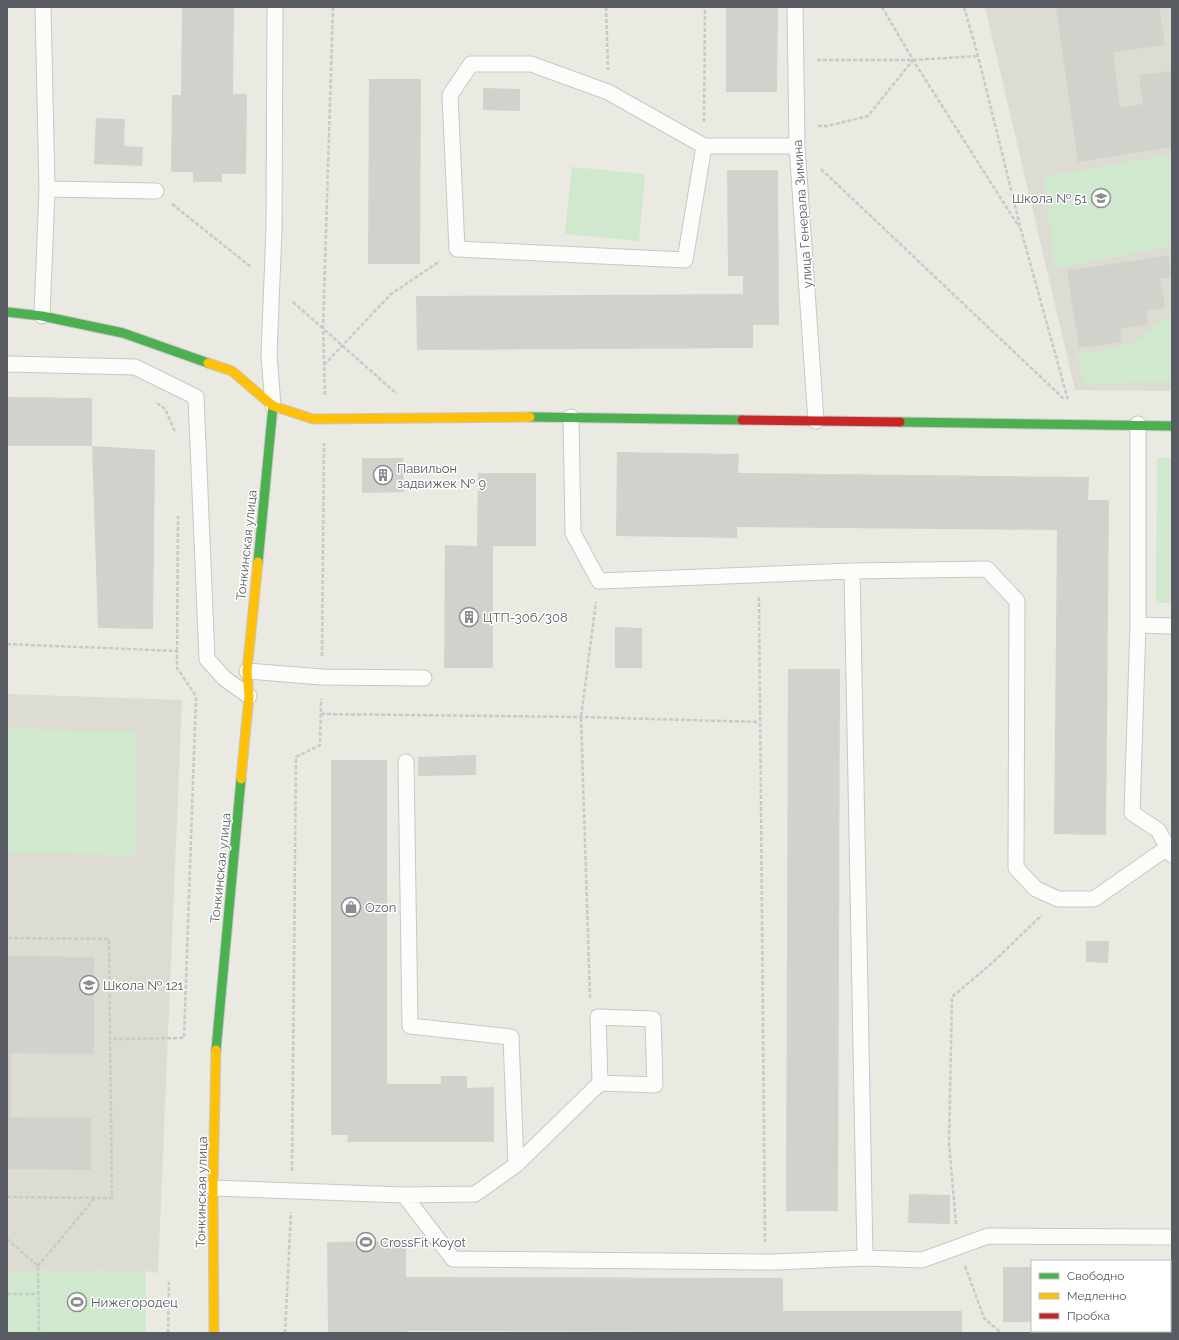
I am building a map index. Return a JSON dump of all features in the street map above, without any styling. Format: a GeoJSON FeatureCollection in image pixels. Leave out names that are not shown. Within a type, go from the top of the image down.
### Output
{"type":"FeatureCollection","features":[{"type":"Feature","properties":{"kind":"street"},"geometry":{"type":"LineString","coordinates":[[7,312],[42,316],[123,333],[232,371],[273,406],[313,418],[571,417],[1138,424],[1172,426]]}},
{"type":"Feature","properties":{"kind":"street","name":"Тонкинская улица"},"geometry":{"type":"LineString","coordinates":[[214,1333],[213,1188],[216,1040],[250,696],[247,671],[273,406]]}},
{"type":"Feature","properties":{"kind":"lane"},"geometry":{"type":"LineString","coordinates":[[42,316],[47,189],[43,7]]}},
{"type":"Feature","properties":{"kind":"lane"},"geometry":{"type":"LineString","coordinates":[[273,406],[269,355],[274,229],[275,7]]}},
{"type":"Feature","properties":{"kind":"lane","name":"улица Генерала Зимина"},"geometry":{"type":"LineString","coordinates":[[795,7],[797,146],[816,421]]}},
{"type":"Feature","properties":{"kind":"lane"},"geometry":{"type":"LineString","coordinates":[[704,146],[685,260],[457,249],[450,95],[471,64],[531,64],[608,92],[704,146],[797,146]]}},
{"type":"Feature","properties":{"kind":"lane"},"geometry":{"type":"LineString","coordinates":[[47,189],[156,191]]}},
{"type":"Feature","properties":{"kind":"lane"},"geometry":{"type":"LineString","coordinates":[[7,364],[135,367],[196,397],[207,659],[224,678],[250,696]]}},
{"type":"Feature","properties":{"kind":"lane"},"geometry":{"type":"LineString","coordinates":[[571,417],[573,533],[599,581],[852,571],[988,569],[1017,601],[1016,868],[1036,889],[1058,900],[1094,899],[1170,852],[1158,830],[1132,813],[1138,625],[1138,424]]}},
{"type":"Feature","properties":{"kind":"lane"},"geometry":{"type":"LineString","coordinates":[[852,571],[865,1258]]}},
{"type":"Feature","properties":{"kind":"lane"},"geometry":{"type":"LineString","coordinates":[[1138,625],[1172,626]]}},
{"type":"Feature","properties":{"kind":"lane"},"geometry":{"type":"LineString","coordinates":[[247,671],[322,677],[424,678]]}},
{"type":"Feature","properties":{"kind":"lane"},"geometry":{"type":"LineString","coordinates":[[406,762],[410,1026],[511,1037],[516,1165]]}},
{"type":"Feature","properties":{"kind":"lane"},"geometry":{"type":"LineString","coordinates":[[213,1188],[404,1195],[475,1194],[516,1165],[600,1083],[655,1085],[653,1019],[598,1017],[600,1083]]}},
{"type":"Feature","properties":{"kind":"lane"},"geometry":{"type":"LineString","coordinates":[[404,1195],[453,1259],[765,1262],[865,1258],[922,1260],[988,1236],[1172,1237]]}},
{"type":"Feature","properties":{"kind":"path"},"geometry":{"type":"LineString","coordinates":[[325,400],[323,328],[333,7]]}},
{"type":"Feature","properties":{"kind":"path"},"geometry":{"type":"LineString","coordinates":[[606,7],[608,92]]}},
{"type":"Feature","properties":{"kind":"path"},"geometry":{"type":"LineString","coordinates":[[704,146],[705,7]]}},
{"type":"Feature","properties":{"kind":"path"},"geometry":{"type":"LineString","coordinates":[[882,7],[913,60],[1021,230]]}},
{"type":"Feature","properties":{"kind":"path"},"geometry":{"type":"LineString","coordinates":[[797,146],[1068,403],[1021,230],[978,56],[964,7]]}},
{"type":"Feature","properties":{"kind":"path"},"geometry":{"type":"LineString","coordinates":[[796,60],[913,60],[978,56]]}},
{"type":"Feature","properties":{"kind":"path"},"geometry":{"type":"LineString","coordinates":[[797,126],[827,126],[868,116],[913,60]]}},
{"type":"Feature","properties":{"kind":"path"},"geometry":{"type":"LineString","coordinates":[[324,365],[390,294],[457,249]]}},
{"type":"Feature","properties":{"kind":"path"},"geometry":{"type":"LineString","coordinates":[[154,402],[165,409],[178,438]]}},
{"type":"Feature","properties":{"kind":"path"},"geometry":{"type":"LineString","coordinates":[[110,1039],[184,1038],[196,696],[177,668],[178,509]]}},
{"type":"Feature","properties":{"kind":"path"},"geometry":{"type":"LineString","coordinates":[[759,574],[759,722],[765,1262]]}},
{"type":"Feature","properties":{"kind":"path"},"geometry":{"type":"LineString","coordinates":[[590,1000],[580,717],[599,581]]}},
{"type":"Feature","properties":{"kind":"path"},"geometry":{"type":"LineString","coordinates":[[7,644],[177,652]]}},
{"type":"Feature","properties":{"kind":"path"},"geometry":{"type":"LineString","coordinates":[[285,1333],[292,1192],[296,757],[320,745],[322,677]]}},
{"type":"Feature","properties":{"kind":"path"},"geometry":{"type":"LineString","coordinates":[[321,714],[580,717],[759,722]]}},
{"type":"Feature","properties":{"kind":"path"},"geometry":{"type":"LineString","coordinates":[[1001,1333],[984,1318],[958,1247],[949,1143],[952,997],[992,963],[1058,900]]}},
{"type":"Feature","properties":{"kind":"path"},"geometry":{"type":"LineString","coordinates":[[7,938],[109,939],[112,1198],[7,1197]]}},
{"type":"Feature","properties":{"kind":"path"},"geometry":{"type":"LineString","coordinates":[[39,1333],[38,1266],[95,1198]]}},
{"type":"Feature","properties":{"kind":"path"},"geometry":{"type":"LineString","coordinates":[[7,1239],[38,1266]]}},
{"type":"Feature","properties":{"kind":"path"},"geometry":{"type":"LineString","coordinates":[[168,1333],[170,1282]]}},
{"type":"Feature","properties":{"kind":"path"},"geometry":{"type":"LineString","coordinates":[[7,1294],[38,1294]]}},
{"type":"Feature","properties":{"kind":"shaded area","name":"Школа № 51"},"geometry":{"type":"Polygon","coordinates":[[[985,7],[1172,7],[1172,391],[1075,390],[985,7]]]}},
{"type":"Feature","properties":{"kind":"shaded area","name":"Школа № 121"},"geometry":{"type":"Polygon","coordinates":[[[7,694],[182,700],[158,1273],[146,1271],[7,1272],[7,694]]]}},
{"type":"Feature","properties":{"kind":"green space"},"geometry":{"type":"Polygon","coordinates":[[[1172,154],[1172,250],[1170,246],[1055,269],[1044,177],[1172,154]]]}},
{"type":"Feature","properties":{"kind":"green space"},"geometry":{"type":"Polygon","coordinates":[[[572,167],[645,174],[639,241],[565,234],[572,167]]]}},
{"type":"Feature","properties":{"kind":"green space"},"geometry":{"type":"Polygon","coordinates":[[[1172,311],[1172,382],[1085,383],[1076,355],[1135,343],[1172,311]]]}},
{"type":"Feature","properties":{"kind":"green space"},"geometry":{"type":"Polygon","coordinates":[[[1157,458],[1172,458],[1172,603],[1156,603],[1157,458]]]}},
{"type":"Feature","properties":{"kind":"green space"},"geometry":{"type":"Polygon","coordinates":[[[7,729],[137,731],[135,855],[7,853],[7,729]]]}},
{"type":"Feature","properties":{"kind":"green space","name":"Нижегородец"},"geometry":{"type":"Polygon","coordinates":[[[146,1271],[146,1333],[7,1333],[7,1272],[146,1271]]]}},
{"type":"Feature","properties":{"kind":"building"},"geometry":{"type":"Polygon","coordinates":[[[182,7],[234,7],[233,94],[247,94],[246,174],[222,174],[222,182],[193,182],[193,172],[171,172],[172,95],[181,95],[182,7]]]}},
{"type":"Feature","properties":{"kind":"building"},"geometry":{"type":"Polygon","coordinates":[[[726,7],[778,7],[777,92],[726,92],[726,7]]]}},
{"type":"Feature","properties":{"kind":"building"},"geometry":{"type":"Polygon","coordinates":[[[1056,7],[1159,7],[1165,45],[1113,52],[1120,108],[1143,104],[1139,75],[1172,71],[1172,147],[1078,162],[1056,7]]]}},
{"type":"Feature","properties":{"kind":"building"},"geometry":{"type":"Polygon","coordinates":[[[369,79],[421,79],[420,264],[368,264],[369,79]]]}},
{"type":"Feature","properties":{"kind":"building"},"geometry":{"type":"Polygon","coordinates":[[[483,88],[520,89],[520,111],[483,110],[483,88]]]}},
{"type":"Feature","properties":{"kind":"building"},"geometry":{"type":"Polygon","coordinates":[[[96,118],[125,119],[124,146],[143,147],[142,166],[94,164],[96,118]]]}},
{"type":"Feature","properties":{"kind":"building"},"geometry":{"type":"Polygon","coordinates":[[[727,170],[778,170],[779,325],[753,325],[753,348],[417,350],[416,296],[743,294],[743,276],[728,276],[727,170]]]}},
{"type":"Feature","properties":{"kind":"building"},"geometry":{"type":"Polygon","coordinates":[[[1168,255],[1172,277],[1160,279],[1165,308],[1146,311],[1148,324],[1120,329],[1122,342],[1079,348],[1067,271],[1168,255]]]}},
{"type":"Feature","properties":{"kind":"building"},"geometry":{"type":"Polygon","coordinates":[[[7,397],[92,398],[92,446],[7,446],[7,397]]]}},
{"type":"Feature","properties":{"kind":"building"},"geometry":{"type":"Polygon","coordinates":[[[92,446],[155,450],[153,629],[98,628],[92,446]]]}},
{"type":"Feature","properties":{"kind":"building"},"geometry":{"type":"Polygon","coordinates":[[[617,452],[739,454],[738,473],[1089,477],[1088,500],[1109,500],[1106,835],[1054,834],[1057,530],[737,527],[737,538],[616,536],[617,452]]]}},
{"type":"Feature","properties":{"kind":"building","name":"Павильон задвижек № 9"},"geometry":{"type":"Polygon","coordinates":[[[362,458],[403,458],[404,492],[362,493],[362,458]]]}},
{"type":"Feature","properties":{"kind":"building","name":"ЦТП-306/308"},"geometry":{"type":"Polygon","coordinates":[[[478,473],[536,473],[536,546],[493,546],[493,668],[444,668],[445,545],[477,546],[478,473]]]}},
{"type":"Feature","properties":{"kind":"building"},"geometry":{"type":"Polygon","coordinates":[[[615,627],[642,628],[642,668],[615,668],[615,627]]]}},
{"type":"Feature","properties":{"kind":"building"},"geometry":{"type":"Polygon","coordinates":[[[788,669],[840,669],[838,1211],[786,1211],[788,669]]]}},
{"type":"Feature","properties":{"kind":"building"},"geometry":{"type":"Polygon","coordinates":[[[476,755],[476,775],[418,776],[418,757],[476,755]]]}},
{"type":"Feature","properties":{"kind":"building"},"geometry":{"type":"Polygon","coordinates":[[[331,760],[387,760],[387,1084],[441,1084],[441,1076],[467,1076],[467,1088],[494,1087],[494,1142],[347,1142],[348,1135],[331,1135],[331,760]]]}},
{"type":"Feature","properties":{"kind":"building"},"geometry":{"type":"Polygon","coordinates":[[[1086,941],[1109,941],[1108,963],[1086,962],[1086,941]]]}},
{"type":"Feature","properties":{"kind":"building"},"geometry":{"type":"Polygon","coordinates":[[[7,956],[94,957],[94,1054],[11,1053],[11,1117],[91,1118],[91,1170],[7,1169],[7,956]]]}},
{"type":"Feature","properties":{"kind":"building"},"geometry":{"type":"Polygon","coordinates":[[[909,1194],[950,1195],[950,1224],[908,1223],[909,1194]]]}},
{"type":"Feature","properties":{"kind":"building"},"geometry":{"type":"Polygon","coordinates":[[[406,1241],[406,1277],[783,1278],[783,1311],[962,1311],[962,1333],[407,1331],[407,1333],[328,1333],[327,1242],[406,1241]]]}},
{"type":"Feature","properties":{"kind":"building"},"geometry":{"type":"Polygon","coordinates":[[[1003,1267],[1031,1267],[1031,1322],[1003,1322],[1003,1267]]]}},
{"type":"Feature","properties":{"kind":"building"},"geometry":{"type":"Polygon","coordinates":[[[1171,1267],[1172,1267],[1171,1321],[1171,1267]]]}},
{"type":"Feature","properties":{"kind":"traffic: fast"},"geometry":{"type":"LineString","coordinates":[[7,312],[42,316],[123,333],[208,363]]}},
{"type":"Feature","properties":{"kind":"traffic: fast"},"geometry":{"type":"LineString","coordinates":[[258,562],[273,406]]}},
{"type":"Feature","properties":{"kind":"traffic: fast"},"geometry":{"type":"LineString","coordinates":[[530,417],[742,420]]}},
{"type":"Feature","properties":{"kind":"traffic: fast"},"geometry":{"type":"LineString","coordinates":[[900,422],[1172,426]]}},
{"type":"Feature","properties":{"kind":"traffic: fast"},"geometry":{"type":"LineString","coordinates":[[216,1050],[241,779]]}},
{"type":"Feature","properties":{"kind":"traffic: slow"},"geometry":{"type":"LineString","coordinates":[[208,363],[232,371],[273,406],[313,419],[530,417]]}},
{"type":"Feature","properties":{"kind":"traffic: slow"},"geometry":{"type":"LineString","coordinates":[[241,779],[249,696],[247,671],[258,562]]}},
{"type":"Feature","properties":{"kind":"traffic: slow"},"geometry":{"type":"LineString","coordinates":[[214,1333],[213,1188],[216,1050]]}},
{"type":"Feature","properties":{"kind":"traffic: jam"},"geometry":{"type":"LineString","coordinates":[[742,420],[900,422]]}},
{"type":"Feature","properties":{"kind":"place","name":"Школа № 51"},"geometry":{"type":"Point","coordinates":[1101,198]}},
{"type":"Feature","properties":{"kind":"place","name":"Павильон задвижек № 9"},"geometry":{"type":"Point","coordinates":[383,475]}},
{"type":"Feature","properties":{"kind":"place","name":"ЦТП-306/308"},"geometry":{"type":"Point","coordinates":[469,617]}},
{"type":"Feature","properties":{"kind":"place","name":"Ozon"},"geometry":{"type":"Point","coordinates":[351,907]}},
{"type":"Feature","properties":{"kind":"place","name":"Школа № 121"},"geometry":{"type":"Point","coordinates":[89,985]}},
{"type":"Feature","properties":{"kind":"place","name":"CrossFit Koyot"},"geometry":{"type":"Point","coordinates":[366,1242]}},
{"type":"Feature","properties":{"kind":"place","name":"Нижегородец"},"geometry":{"type":"Point","coordinates":[77,1302]}}]}
